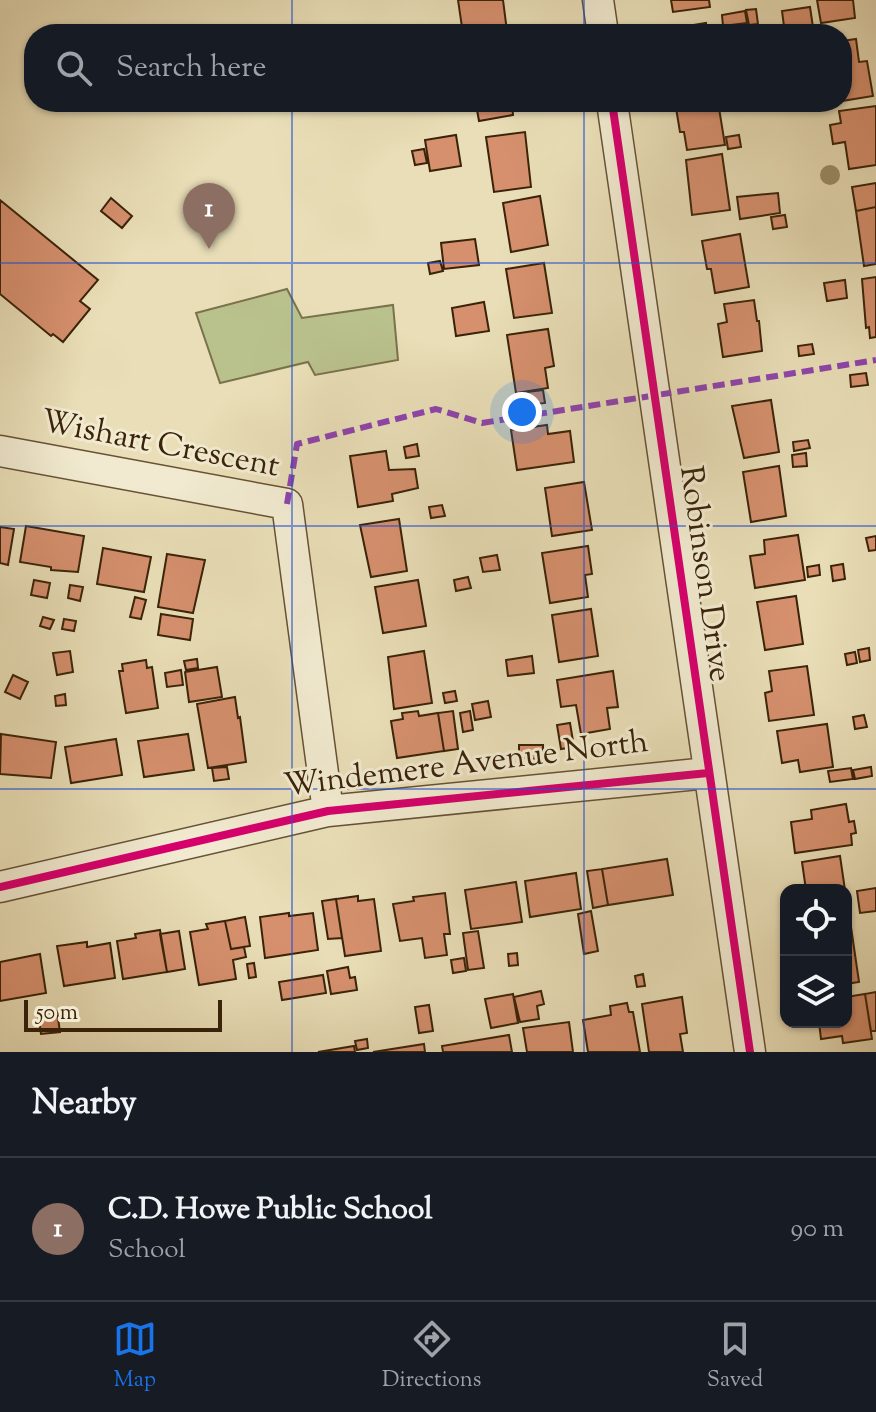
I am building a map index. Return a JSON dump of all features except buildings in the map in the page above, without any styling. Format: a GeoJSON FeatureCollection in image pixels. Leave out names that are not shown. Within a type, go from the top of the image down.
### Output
{"type":"FeatureCollection","features":[{"type":"Feature","properties":{"kind":"street"},"geometry":{"type":"LineString","coordinates":[[598,0],[602,24]]}},
{"type":"Feature","properties":{"kind":"street","name":"Robinson Drive"},"geometry":{"type":"LineString","coordinates":[[613,112],[750,1052]]}},
{"type":"Feature","properties":{"kind":"street","name":"Wishart Crescent"},"geometry":{"type":"LineString","coordinates":[[0,451],[287,504],[328,811]]}},
{"type":"Feature","properties":{"kind":"street","name":"Windemere Avenue North"},"geometry":{"type":"LineString","coordinates":[[0,887],[328,811],[708,773]]}},
{"type":"Feature","properties":{"kind":"green space"},"geometry":{"type":"Polygon","coordinates":[[[287,289],[302,318],[393,305],[398,360],[315,375],[308,362],[220,383],[196,313],[287,289]]]}},
{"type":"Feature","properties":{"kind":"marked path"},"geometry":{"type":"LineString","coordinates":[[287,504],[297,444],[436,409],[482,423],[876,360]]}},
{"type":"Feature","properties":{"kind":"cycle path"},"geometry":{"type":"LineString","coordinates":[[613,112],[750,1052]]}},
{"type":"Feature","properties":{"kind":"cycle path"},"geometry":{"type":"LineString","coordinates":[[0,887],[328,811],[708,773]]}},
{"type":"Feature","properties":{"kind":"place","name":"C.D. Howe Public School"},"geometry":{"type":"Point","coordinates":[209,249]}}]}
